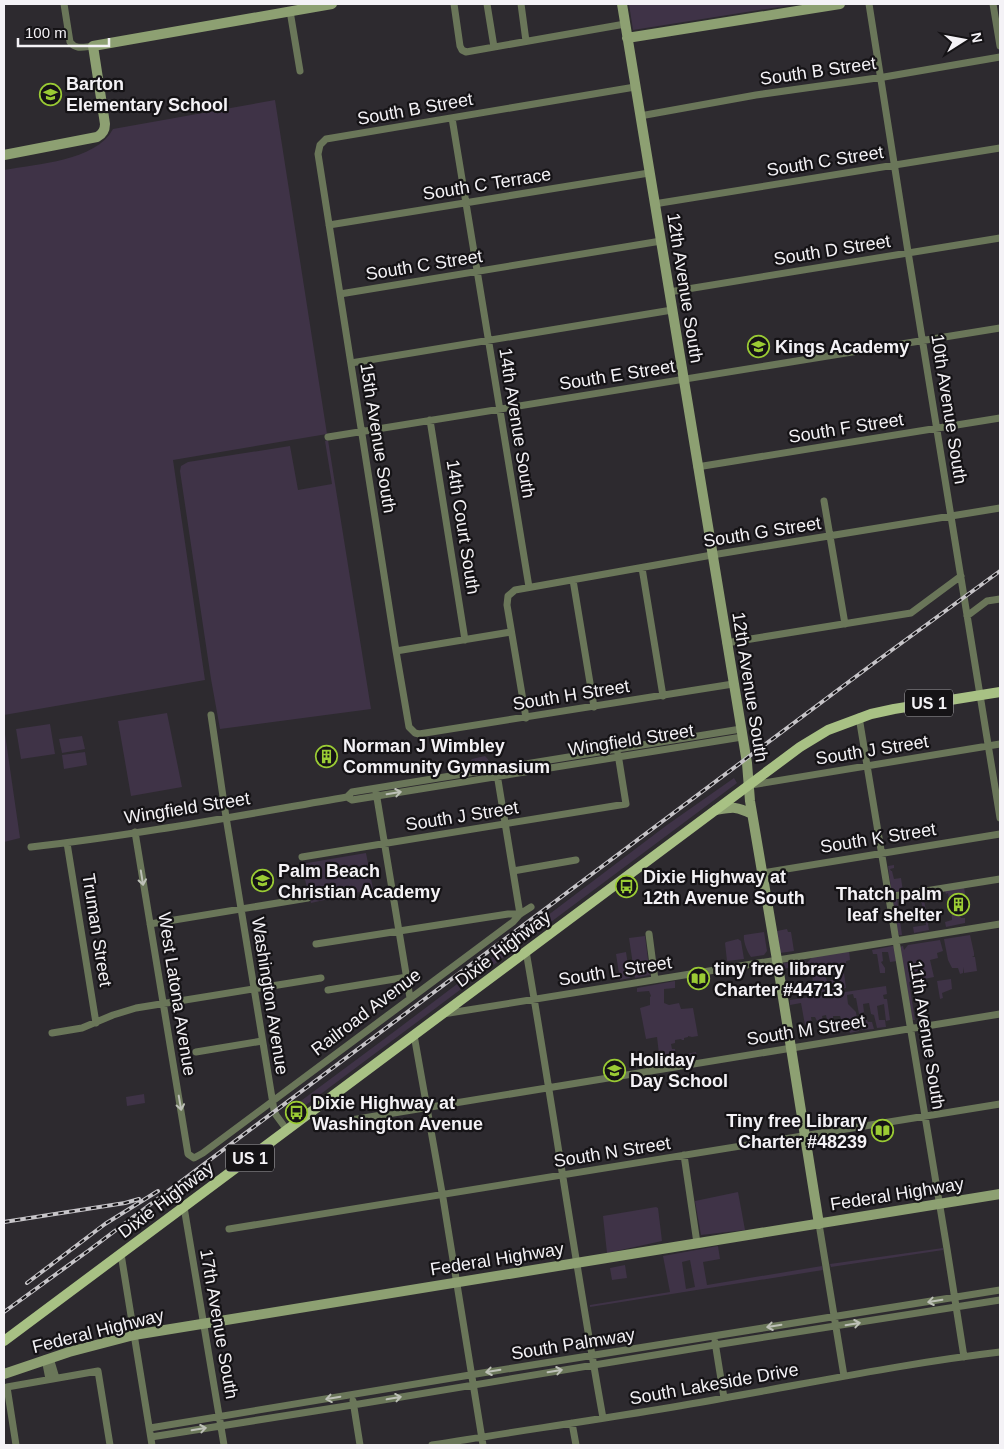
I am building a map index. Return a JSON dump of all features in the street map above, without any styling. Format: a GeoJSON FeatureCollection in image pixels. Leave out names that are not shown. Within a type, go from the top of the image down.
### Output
{"type":"FeatureCollection","features":[{"type":"Feature","properties":{"kind":"main road","name":"Dixie Highway"},"geometry":{"type":"LineString","coordinates":[[4,1341],[800,747],[833,728],[859,718],[894,709],[1000,692]]}},
{"type":"Feature","properties":{"kind":"street"},"geometry":{"type":"LineString","coordinates":[[64,4],[70,42],[72,46],[77,48],[332,4]]}},
{"type":"Feature","properties":{"kind":"street"},"geometry":{"type":"LineString","coordinates":[[454,4],[460,46],[466,52],[625,24]]}},
{"type":"Feature","properties":{"kind":"street"},"geometry":{"type":"LineString","coordinates":[[487,4],[494,47]]}},
{"type":"Feature","properties":{"kind":"street"},"geometry":{"type":"LineString","coordinates":[[521,4],[526,42]]}},
{"type":"Feature","properties":{"kind":"street","name":"12th Avenue South"},"geometry":{"type":"LineString","coordinates":[[622,4],[844,1376]]}},
{"type":"Feature","properties":{"kind":"street"},"geometry":{"type":"LineString","coordinates":[[627,38],[840,4]]}},
{"type":"Feature","properties":{"kind":"street","name":"10th Avenue South"},"geometry":{"type":"LineString","coordinates":[[870,4],[908,253],[1000,818]]}},
{"type":"Feature","properties":{"kind":"street"},"geometry":{"type":"LineString","coordinates":[[992,4],[1000,46]]}},
{"type":"Feature","properties":{"kind":"street"},"geometry":{"type":"LineString","coordinates":[[290,11],[300,71]]}},
{"type":"Feature","properties":{"kind":"street"},"geometry":{"type":"LineString","coordinates":[[4,155],[101,135],[105,124],[92,46]]}},
{"type":"Feature","properties":{"kind":"street","name":"South B Street"},"geometry":{"type":"LineString","coordinates":[[640,116],[756,95],[882,77],[1000,56]]}},
{"type":"Feature","properties":{"kind":"street","name":"South B Street"},"geometry":{"type":"LineString","coordinates":[[320,145],[326,139],[635,87]]}},
{"type":"Feature","properties":{"kind":"street","name":"14th Avenue South"},"geometry":{"type":"LineString","coordinates":[[452,118],[529,587]]}},
{"type":"Feature","properties":{"kind":"street","name":"15th Avenue South"},"geometry":{"type":"LineString","coordinates":[[320,145],[318,154],[396,651],[409,727],[415,733]]}},
{"type":"Feature","properties":{"kind":"street","name":"South C Street"},"geometry":{"type":"LineString","coordinates":[[654,204],[1000,148]]}},
{"type":"Feature","properties":{"kind":"street","name":"South C Terrace"},"geometry":{"type":"LineString","coordinates":[[329,225],[649,172]]}},
{"type":"Feature","properties":{"kind":"street","name":"South D Street"},"geometry":{"type":"LineString","coordinates":[[669,292],[1000,238]]}},
{"type":"Feature","properties":{"kind":"street","name":"South C Street"},"geometry":{"type":"LineString","coordinates":[[340,294],[661,241]]}},
{"type":"Feature","properties":{"kind":"street"},"geometry":{"type":"LineString","coordinates":[[351,363],[672,310]]}},
{"type":"Feature","properties":{"kind":"street","name":"South E Street"},"geometry":{"type":"LineString","coordinates":[[328,437],[1000,328]]}},
{"type":"Feature","properties":{"kind":"street","name":"South F Street"},"geometry":{"type":"LineString","coordinates":[[698,467],[1000,418]]}},
{"type":"Feature","properties":{"kind":"street","name":"14th Court South"},"geometry":{"type":"LineString","coordinates":[[430,420],[465,640]]}},
{"type":"Feature","properties":{"kind":"street"},"geometry":{"type":"LineString","coordinates":[[824,501],[845,624]]}},
{"type":"Feature","properties":{"kind":"street","name":"South G Street"},"geometry":{"type":"LineString","coordinates":[[529,587],[1000,508]]}},
{"type":"Feature","properties":{"kind":"street"},"geometry":{"type":"LineString","coordinates":[[642,568],[663,696]]}},
{"type":"Feature","properties":{"kind":"street"},"geometry":{"type":"LineString","coordinates":[[726,643],[911,613],[961,576]]}},
{"type":"Feature","properties":{"kind":"street"},"geometry":{"type":"LineString","coordinates":[[573,580],[594,707]]}},
{"type":"Feature","properties":{"kind":"street"},"geometry":{"type":"LineString","coordinates":[[526,718],[507,605],[508,596],[515,590],[529,587]]}},
{"type":"Feature","properties":{"kind":"street"},"geometry":{"type":"LineString","coordinates":[[968,616],[1000,593]]}},
{"type":"Feature","properties":{"kind":"street"},"geometry":{"type":"LineString","coordinates":[[988,601],[1000,599]]}},
{"type":"Feature","properties":{"kind":"street"},"geometry":{"type":"LineString","coordinates":[[396,651],[512,632]]}},
{"type":"Feature","properties":{"kind":"street","name":"South H Street"},"geometry":{"type":"LineString","coordinates":[[415,733],[424,734],[733,684]]}},
{"type":"Feature","properties":{"kind":"street","name":"Washington Avenue"},"geometry":{"type":"LineString","coordinates":[[211,715],[272,1101],[276,1115],[287,1130]]}},
{"type":"Feature","properties":{"kind":"street","name":"11th Avenue South"},"geometry":{"type":"LineString","coordinates":[[859,718],[964,1357]]}},
{"type":"Feature","properties":{"kind":"street","name":"Wingfield Street"},"geometry":{"type":"LineString","coordinates":[[497,773],[586,754],[741,733]]}},
{"type":"Feature","properties":{"kind":"street","name":"Wingfield Street"},"geometry":{"type":"LineString","coordinates":[[31,847],[67,843],[347,797],[352,792],[376,792],[497,773],[587,762],[741,733]]}},
{"type":"Feature","properties":{"kind":"street","name":"South J Street"},"geometry":{"type":"LineString","coordinates":[[749,786],[1000,744]]}},
{"type":"Feature","properties":{"kind":"street"},"geometry":{"type":"LineString","coordinates":[[617,749],[618,757]]}},
{"type":"Feature","properties":{"kind":"street"},"geometry":{"type":"LineString","coordinates":[[586,754],[587,762]]}},
{"type":"Feature","properties":{"kind":"street","name":"South J Street"},"geometry":{"type":"LineString","coordinates":[[302,857],[626,804],[618,757]]}},
{"type":"Feature","properties":{"kind":"street"},"geometry":{"type":"LineString","coordinates":[[316,944],[508,914],[520,914],[497,773]]}},
{"type":"Feature","properties":{"kind":"street"},"geometry":{"type":"LineString","coordinates":[[376,792],[410,998]]}},
{"type":"Feature","properties":{"kind":"street"},"geometry":{"type":"LineString","coordinates":[[716,810],[733,807],[752,814]]}},
{"type":"Feature","properties":{"kind":"street","name":"West Latona Avenue"},"geometry":{"type":"LineString","coordinates":[[135,832],[188,1154],[194,1158]]}},
{"type":"Feature","properties":{"kind":"street","name":"South K Street"},"geometry":{"type":"LineString","coordinates":[[762,873],[1000,834]]}},
{"type":"Feature","properties":{"kind":"street","name":"Truman Street"},"geometry":{"type":"LineString","coordinates":[[67,843],[96,1023]]}},
{"type":"Feature","properties":{"kind":"street"},"geometry":{"type":"LineString","coordinates":[[513,871],[576,860]]}},
{"type":"Feature","properties":{"kind":"street"},"geometry":{"type":"LineString","coordinates":[[894,896],[1000,879]]}},
{"type":"Feature","properties":{"kind":"street"},"geometry":{"type":"LineString","coordinates":[[150,924],[308,898]]}},
{"type":"Feature","properties":{"kind":"street","name":"Railroad Avenue"},"geometry":{"type":"LineString","coordinates":[[194,1158],[531,907]]}},
{"type":"Feature","properties":{"kind":"street","name":"South L Street"},"geometry":{"type":"LineString","coordinates":[[442,1014],[1000,924]]}},
{"type":"Feature","properties":{"kind":"street"},"geometry":{"type":"LineString","coordinates":[[649,934],[655,980]]}},
{"type":"Feature","properties":{"kind":"street"},"geometry":{"type":"LineString","coordinates":[[526,951],[603,1418]]}},
{"type":"Feature","properties":{"kind":"street"},"geometry":{"type":"LineString","coordinates":[[328,990],[407,977]]}},
{"type":"Feature","properties":{"kind":"street"},"geometry":{"type":"LineString","coordinates":[[52,1033],[82,1028],[127,1010],[322,978]]}},
{"type":"Feature","properties":{"kind":"street","name":"South M Street"},"geometry":{"type":"LineString","coordinates":[[351,1120],[1000,1014]]}},
{"type":"Feature","properties":{"kind":"street"},"geometry":{"type":"LineString","coordinates":[[414,1035],[482,1441]]}},
{"type":"Feature","properties":{"kind":"street"},"geometry":{"type":"LineString","coordinates":[[196,1052],[262,1041]]}},
{"type":"Feature","properties":{"kind":"street","name":"South N Street"},"geometry":{"type":"LineString","coordinates":[[229,1229],[1000,1104]]}},
{"type":"Feature","properties":{"kind":"street"},"geometry":{"type":"LineString","coordinates":[[684,1155],[698,1243]]}},
{"type":"Feature","properties":{"kind":"street","name":"Federal Highway"},"geometry":{"type":"LineString","coordinates":[[4,1374],[48,1358],[134,1335],[1000,1194]]}},
{"type":"Feature","properties":{"kind":"street","name":"17th Avenue South"},"geometry":{"type":"LineString","coordinates":[[184,1207],[224,1445]]}},
{"type":"Feature","properties":{"kind":"street"},"geometry":{"type":"LineString","coordinates":[[121,1254],[152,1445]]}},
{"type":"Feature","properties":{"kind":"street","name":"South Palmway"},"geometry":{"type":"LineString","coordinates":[[150,1428],[1000,1290]]}},
{"type":"Feature","properties":{"kind":"street","name":"South Palmway"},"geometry":{"type":"LineString","coordinates":[[151,1437],[715,1344],[836,1327],[1000,1300]]}},
{"type":"Feature","properties":{"kind":"street"},"geometry":{"type":"LineString","coordinates":[[714,1336],[724,1398]]}},
{"type":"Feature","properties":{"kind":"street","name":"South Lakeside Drive"},"geometry":{"type":"LineString","coordinates":[[432,1445],[482,1441],[572,1423],[844,1376],[1000,1352]]}},
{"type":"Feature","properties":{"kind":"street"},"geometry":{"type":"LineString","coordinates":[[48,1358],[53,1379]]}},
{"type":"Feature","properties":{"kind":"street"},"geometry":{"type":"LineString","coordinates":[[16,1445],[7,1387],[98,1371],[110,1445]]}},
{"type":"Feature","properties":{"kind":"street"},"geometry":{"type":"LineString","coordinates":[[352,1394],[360,1445]]}},
{"type":"Feature","properties":{"kind":"street"},"geometry":{"type":"LineString","coordinates":[[572,1423],[576,1445]]}},
{"type":"Feature","properties":{"kind":"shaded area"},"geometry":{"type":"Polygon","coordinates":[[[629,4],[798,4],[633,30],[629,4]]]}},
{"type":"Feature","properties":{"kind":"shaded area"},"geometry":{"type":"Polygon","coordinates":[[[275,100],[327,434],[173,460],[205,680],[4,715],[4,170],[49,163],[80,154],[105,140],[113,129],[275,100]]]}},
{"type":"Feature","properties":{"kind":"shaded area"},"geometry":{"type":"Polygon","coordinates":[[[328,440],[371,709],[220,729],[180,471],[181,466],[188,462],[290,446],[298,490],[332,484],[325,441],[328,440]]]}},
{"type":"Feature","properties":{"kind":"shaded area"},"geometry":{"type":"Polygon","coordinates":[[[167,713],[182,787],[131,796],[118,721],[167,713]]]}},
{"type":"Feature","properties":{"kind":"shaded area"},"geometry":{"type":"Polygon","coordinates":[[[50,724],[55,754],[21,759],[16,729],[50,724]]]}},
{"type":"Feature","properties":{"kind":"shaded area"},"geometry":{"type":"Polygon","coordinates":[[[4,727],[20,838],[4,842],[4,727]]]}},
{"type":"Feature","properties":{"kind":"shaded area"},"geometry":{"type":"Polygon","coordinates":[[[82,736],[85,749],[62,753],[59,739],[82,736]]]}},
{"type":"Feature","properties":{"kind":"shaded area"},"geometry":{"type":"Polygon","coordinates":[[[85,752],[87,765],[64,769],[62,755],[85,752]]]}},
{"type":"Feature","properties":{"kind":"shaded area"},"geometry":{"type":"Polygon","coordinates":[[[485,756],[493,765],[469,769],[468,763],[472,759],[485,756]]]}},
{"type":"Feature","properties":{"kind":"shaded area"},"geometry":{"type":"Polygon","coordinates":[[[734,778],[737,783],[290,1117],[285,1115],[286,1112],[667,825],[734,778]]]}},
{"type":"Feature","properties":{"kind":"shaded area"},"geometry":{"type":"Polygon","coordinates":[[[366,853],[373,889],[311,903],[301,864],[366,853]]]}},
{"type":"Feature","properties":{"kind":"shaded area"},"geometry":{"type":"Polygon","coordinates":[[[894,865],[894,868],[890,869],[894,879],[901,878],[903,892],[964,887],[966,899],[961,901],[962,906],[953,908],[955,916],[965,918],[965,923],[946,927],[945,922],[952,920],[951,907],[953,906],[950,904],[948,893],[946,894],[945,891],[941,892],[941,897],[937,897],[936,891],[923,893],[929,930],[914,933],[913,927],[926,925],[920,895],[897,898],[902,935],[899,935],[888,866],[894,865]]]}},
{"type":"Feature","properties":{"kind":"shaded area"},"geometry":{"type":"Polygon","coordinates":[[[787,929],[788,932],[791,932],[794,951],[780,953],[777,931],[787,929]]]}},
{"type":"Feature","properties":{"kind":"shaded area"},"geometry":{"type":"Polygon","coordinates":[[[764,932],[767,951],[764,955],[751,957],[744,940],[744,935],[764,932]]]}},
{"type":"Feature","properties":{"kind":"shaded area"},"geometry":{"type":"Polygon","coordinates":[[[970,935],[974,953],[972,957],[975,957],[977,971],[964,973],[963,967],[963,973],[960,974],[958,968],[952,968],[948,960],[944,939],[970,935]]]}},
{"type":"Feature","properties":{"kind":"shaded area"},"geometry":{"type":"Polygon","coordinates":[[[645,936],[650,975],[635,978],[629,938],[645,936]]]}},
{"type":"Feature","properties":{"kind":"shaded area"},"geometry":{"type":"Polygon","coordinates":[[[738,939],[741,941],[744,959],[727,961],[725,943],[738,939]]]}},
{"type":"Feature","properties":{"kind":"shaded area"},"geometry":{"type":"Polygon","coordinates":[[[940,940],[943,951],[937,953],[938,958],[930,960],[934,977],[909,982],[915,1020],[912,1020],[899,947],[903,946],[904,950],[908,945],[940,940]]]}},
{"type":"Feature","properties":{"kind":"shaded area"},"geometry":{"type":"Polygon","coordinates":[[[895,947],[897,961],[890,962],[888,952],[882,952],[883,961],[881,962],[885,968],[885,973],[880,973],[877,954],[873,954],[872,950],[895,947]]]}},
{"type":"Feature","properties":{"kind":"shaded area"},"geometry":{"type":"Polygon","coordinates":[[[849,950],[850,960],[842,965],[844,969],[841,970],[842,974],[844,973],[846,988],[815,993],[812,976],[825,974],[827,981],[836,979],[835,963],[810,967],[809,964],[783,969],[782,965],[784,963],[805,960],[806,964],[812,957],[849,950]]]}},
{"type":"Feature","properties":{"kind":"shaded area"},"geometry":{"type":"Polygon","coordinates":[[[626,952],[630,978],[620,980],[616,954],[626,952]]]}},
{"type":"Feature","properties":{"kind":"shaded area"},"geometry":{"type":"Polygon","coordinates":[[[951,979],[952,989],[942,993],[943,998],[940,999],[937,981],[951,979]]]}},
{"type":"Feature","properties":{"kind":"shaded area"},"geometry":{"type":"Polygon","coordinates":[[[675,981],[675,988],[664,989],[664,1003],[669,1005],[679,1003],[681,1009],[693,1008],[698,1036],[688,1036],[684,1040],[675,1040],[675,1043],[671,1044],[672,1049],[675,1049],[677,1056],[696,1052],[697,1056],[640,1067],[639,1061],[646,1055],[659,1054],[657,1037],[646,1039],[640,1008],[650,1005],[651,996],[649,991],[637,992],[637,988],[675,981]]]}},
{"type":"Feature","properties":{"kind":"shaded area"},"geometry":{"type":"Polygon","coordinates":[[[886,986],[887,994],[883,995],[884,999],[887,999],[890,1020],[886,1021],[884,1004],[877,1006],[879,1020],[885,1020],[886,1027],[877,1028],[869,1003],[863,1004],[862,1020],[872,1022],[874,1029],[862,1030],[856,998],[854,998],[853,994],[847,995],[848,1004],[856,1012],[859,1031],[850,1033],[847,1024],[844,1024],[840,1016],[833,1016],[833,1019],[827,1020],[826,1015],[822,1016],[823,1020],[817,1021],[815,1017],[811,1017],[812,1024],[805,1025],[801,1003],[790,1005],[790,1000],[886,986]]]}},
{"type":"Feature","properties":{"kind":"shaded area"},"geometry":{"type":"Polygon","coordinates":[[[144,1094],[145,1103],[127,1106],[126,1097],[144,1094]]]}},
{"type":"Feature","properties":{"kind":"shaded area"},"geometry":{"type":"Polygon","coordinates":[[[738,1192],[745,1230],[701,1235],[695,1201],[738,1192]]]}},
{"type":"Feature","properties":{"kind":"shaded area"},"geometry":{"type":"Polygon","coordinates":[[[658,1208],[662,1241],[607,1253],[603,1216],[658,1208]]]}},
{"type":"Feature","properties":{"kind":"shaded area"},"geometry":{"type":"Polygon","coordinates":[[[718,1246],[720,1259],[703,1262],[707,1285],[822,1266],[823,1270],[590,1307],[590,1305],[670,1292],[663,1256],[718,1246]],[[690,1260],[682,1262],[686,1289],[695,1287],[690,1260]]]}},
{"type":"Feature","properties":{"kind":"shaded area"},"geometry":{"type":"Polygon","coordinates":[[[943,1248],[943,1250],[831,1267],[830,1264],[943,1248]]]}},
{"type":"Feature","properties":{"kind":"shaded area"},"geometry":{"type":"Polygon","coordinates":[[[625,1265],[627,1278],[612,1280],[610,1268],[625,1265]]]}},
{"type":"Feature","properties":{"kind":"railway"},"geometry":{"type":"LineString","coordinates":[[4,1312],[1000,571]]}},
{"type":"Feature","properties":{"kind":"railway"},"geometry":{"type":"LineString","coordinates":[[27,1283],[105,1224],[158,1191]]}},
{"type":"Feature","properties":{"kind":"railway"},"geometry":{"type":"LineString","coordinates":[[4,1222],[125,1203],[139,1199]]}},
{"type":"Feature","properties":{"kind":"place","name":"Barton Elementary School"},"geometry":{"type":"Point","coordinates":[50,94]}},
{"type":"Feature","properties":{"kind":"place","name":"Kings Academy"},"geometry":{"type":"Point","coordinates":[759,347]}},
{"type":"Feature","properties":{"kind":"place","name":"Norman J Wimbley Community Gymnasium"},"geometry":{"type":"Point","coordinates":[327,756]}},
{"type":"Feature","properties":{"kind":"place","name":"Palm Beach Christian Academy"},"geometry":{"type":"Point","coordinates":[262,881]}},
{"type":"Feature","properties":{"kind":"place","name":"Dixie Highway at 12th Avenue South"},"geometry":{"type":"Point","coordinates":[627,887]}},
{"type":"Feature","properties":{"kind":"place","name":"Thatch palm leaf shelter"},"geometry":{"type":"Point","coordinates":[958,904]}},
{"type":"Feature","properties":{"kind":"place","name":"tiny free library Charter #44713"},"geometry":{"type":"Point","coordinates":[698,979]}},
{"type":"Feature","properties":{"kind":"place","name":"Holiday Day School"},"geometry":{"type":"Point","coordinates":[614,1070]}},
{"type":"Feature","properties":{"kind":"place","name":"Dixie Highway at Washington Avenue"},"geometry":{"type":"Point","coordinates":[296,1113]}},
{"type":"Feature","properties":{"kind":"place","name":"Tiny free Library Charter #48239"},"geometry":{"type":"Point","coordinates":[883,1131]}}]}
